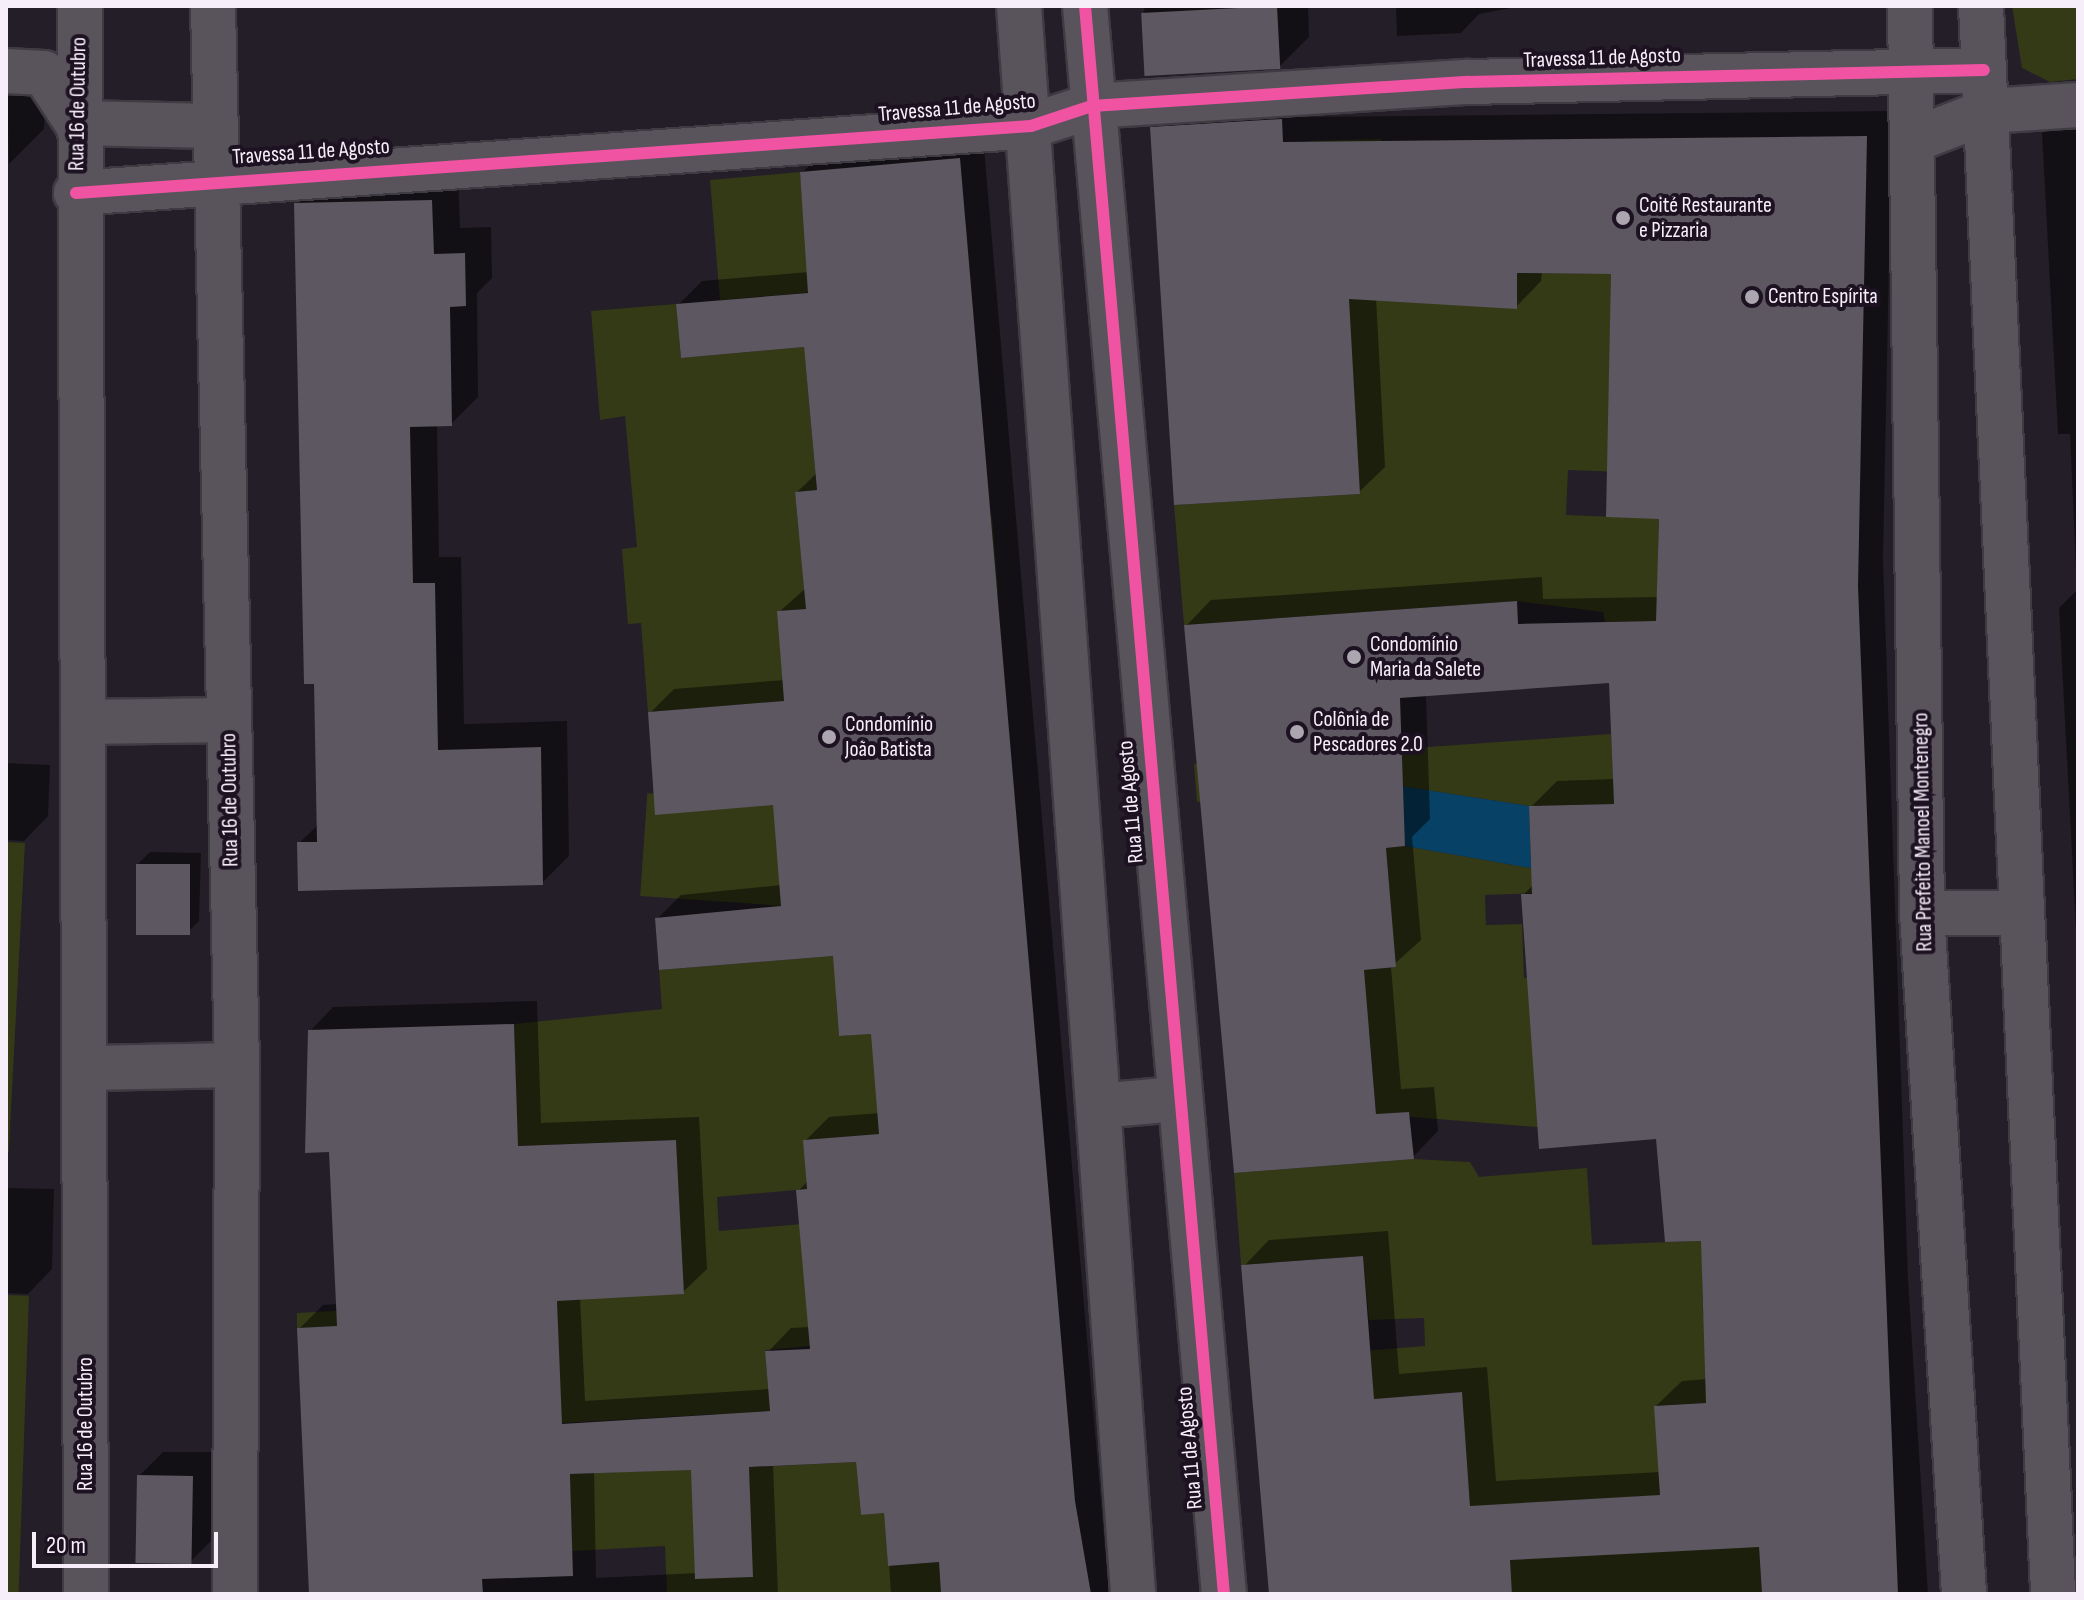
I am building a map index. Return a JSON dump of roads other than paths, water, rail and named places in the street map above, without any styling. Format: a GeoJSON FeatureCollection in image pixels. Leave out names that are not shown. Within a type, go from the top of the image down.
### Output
{"type":"FeatureCollection","features":[{"type":"Feature","properties":{"kind":"street","name":"Rua 16 de Outubro"},"geometry":{"type":"LineString","coordinates":[[80,6],[76,193],[88,1068],[86,1594]]}},
{"type":"Feature","properties":{"kind":"street","name":"Rua 16 de Outubro"},"geometry":{"type":"LineString","coordinates":[[213,6],[213,126],[237,1065],[235,1594]]}},
{"type":"Feature","properties":{"kind":"street"},"geometry":{"type":"LineString","coordinates":[[1019,6],[1031,126],[1133,1594]]}},
{"type":"Feature","properties":{"kind":"street","name":"Rua 11 de Agosto"},"geometry":{"type":"LineString","coordinates":[[1085,6],[1176,1099],[1224,1594]]}},
{"type":"Feature","properties":{"kind":"street","name":"Rua Prefeito Manoel Montenegro"},"geometry":{"type":"LineString","coordinates":[[1910,6],[1915,68],[1922,913],[1964,1594]]}},
{"type":"Feature","properties":{"kind":"street"},"geometry":{"type":"LineString","coordinates":[[1981,6],[2018,913],[2053,1594]]}},
{"type":"Feature","properties":{"kind":"street","name":"Travessa 11 de Agosto"},"geometry":{"type":"LineString","coordinates":[[76,193],[215,178],[1031,126],[1092,106],[1468,82],[1915,68],[1986,90]]}},
{"type":"Feature","properties":{"kind":"street"},"geometry":{"type":"LineString","coordinates":[[6,71],[44,73],[77,123],[213,126]]}},
{"type":"Feature","properties":{"kind":"street"},"geometry":{"type":"LineString","coordinates":[[1914,140],[1986,90],[2078,105]]}},
{"type":"Feature","properties":{"kind":"street"},"geometry":{"type":"LineString","coordinates":[[83,722],[229,720]]}},
{"type":"Feature","properties":{"kind":"street"},"geometry":{"type":"LineString","coordinates":[[1922,913],[2018,913]]}},
{"type":"Feature","properties":{"kind":"street"},"geometry":{"type":"LineString","coordinates":[[88,1068],[237,1065]]}},
{"type":"Feature","properties":{"kind":"street"},"geometry":{"type":"LineString","coordinates":[[1099,1106],[1176,1099]]}},
{"type":"Feature","properties":{"kind":"water"},"geometry":{"type":"Polygon","coordinates":[[[1400,786],[1529,806],[1531,868],[1405,846],[1400,786]]]}},
{"type":"Feature","properties":{"kind":"place","name":"Coité Restaurante e Pizzaria"},"geometry":{"type":"Point","coordinates":[1623,218]}},
{"type":"Feature","properties":{"kind":"place","name":"Centro Espírita"},"geometry":{"type":"Point","coordinates":[1752,297]}},
{"type":"Feature","properties":{"kind":"place","name":"Condomínio Maria da Salete"},"geometry":{"type":"Point","coordinates":[1354,657]}},
{"type":"Feature","properties":{"kind":"place","name":"Colônia de Pescadores 2.0"},"geometry":{"type":"Point","coordinates":[1297,732]}},
{"type":"Feature","properties":{"kind":"place","name":"Condomínio João Batista"},"geometry":{"type":"Point","coordinates":[829,737]}}]}
